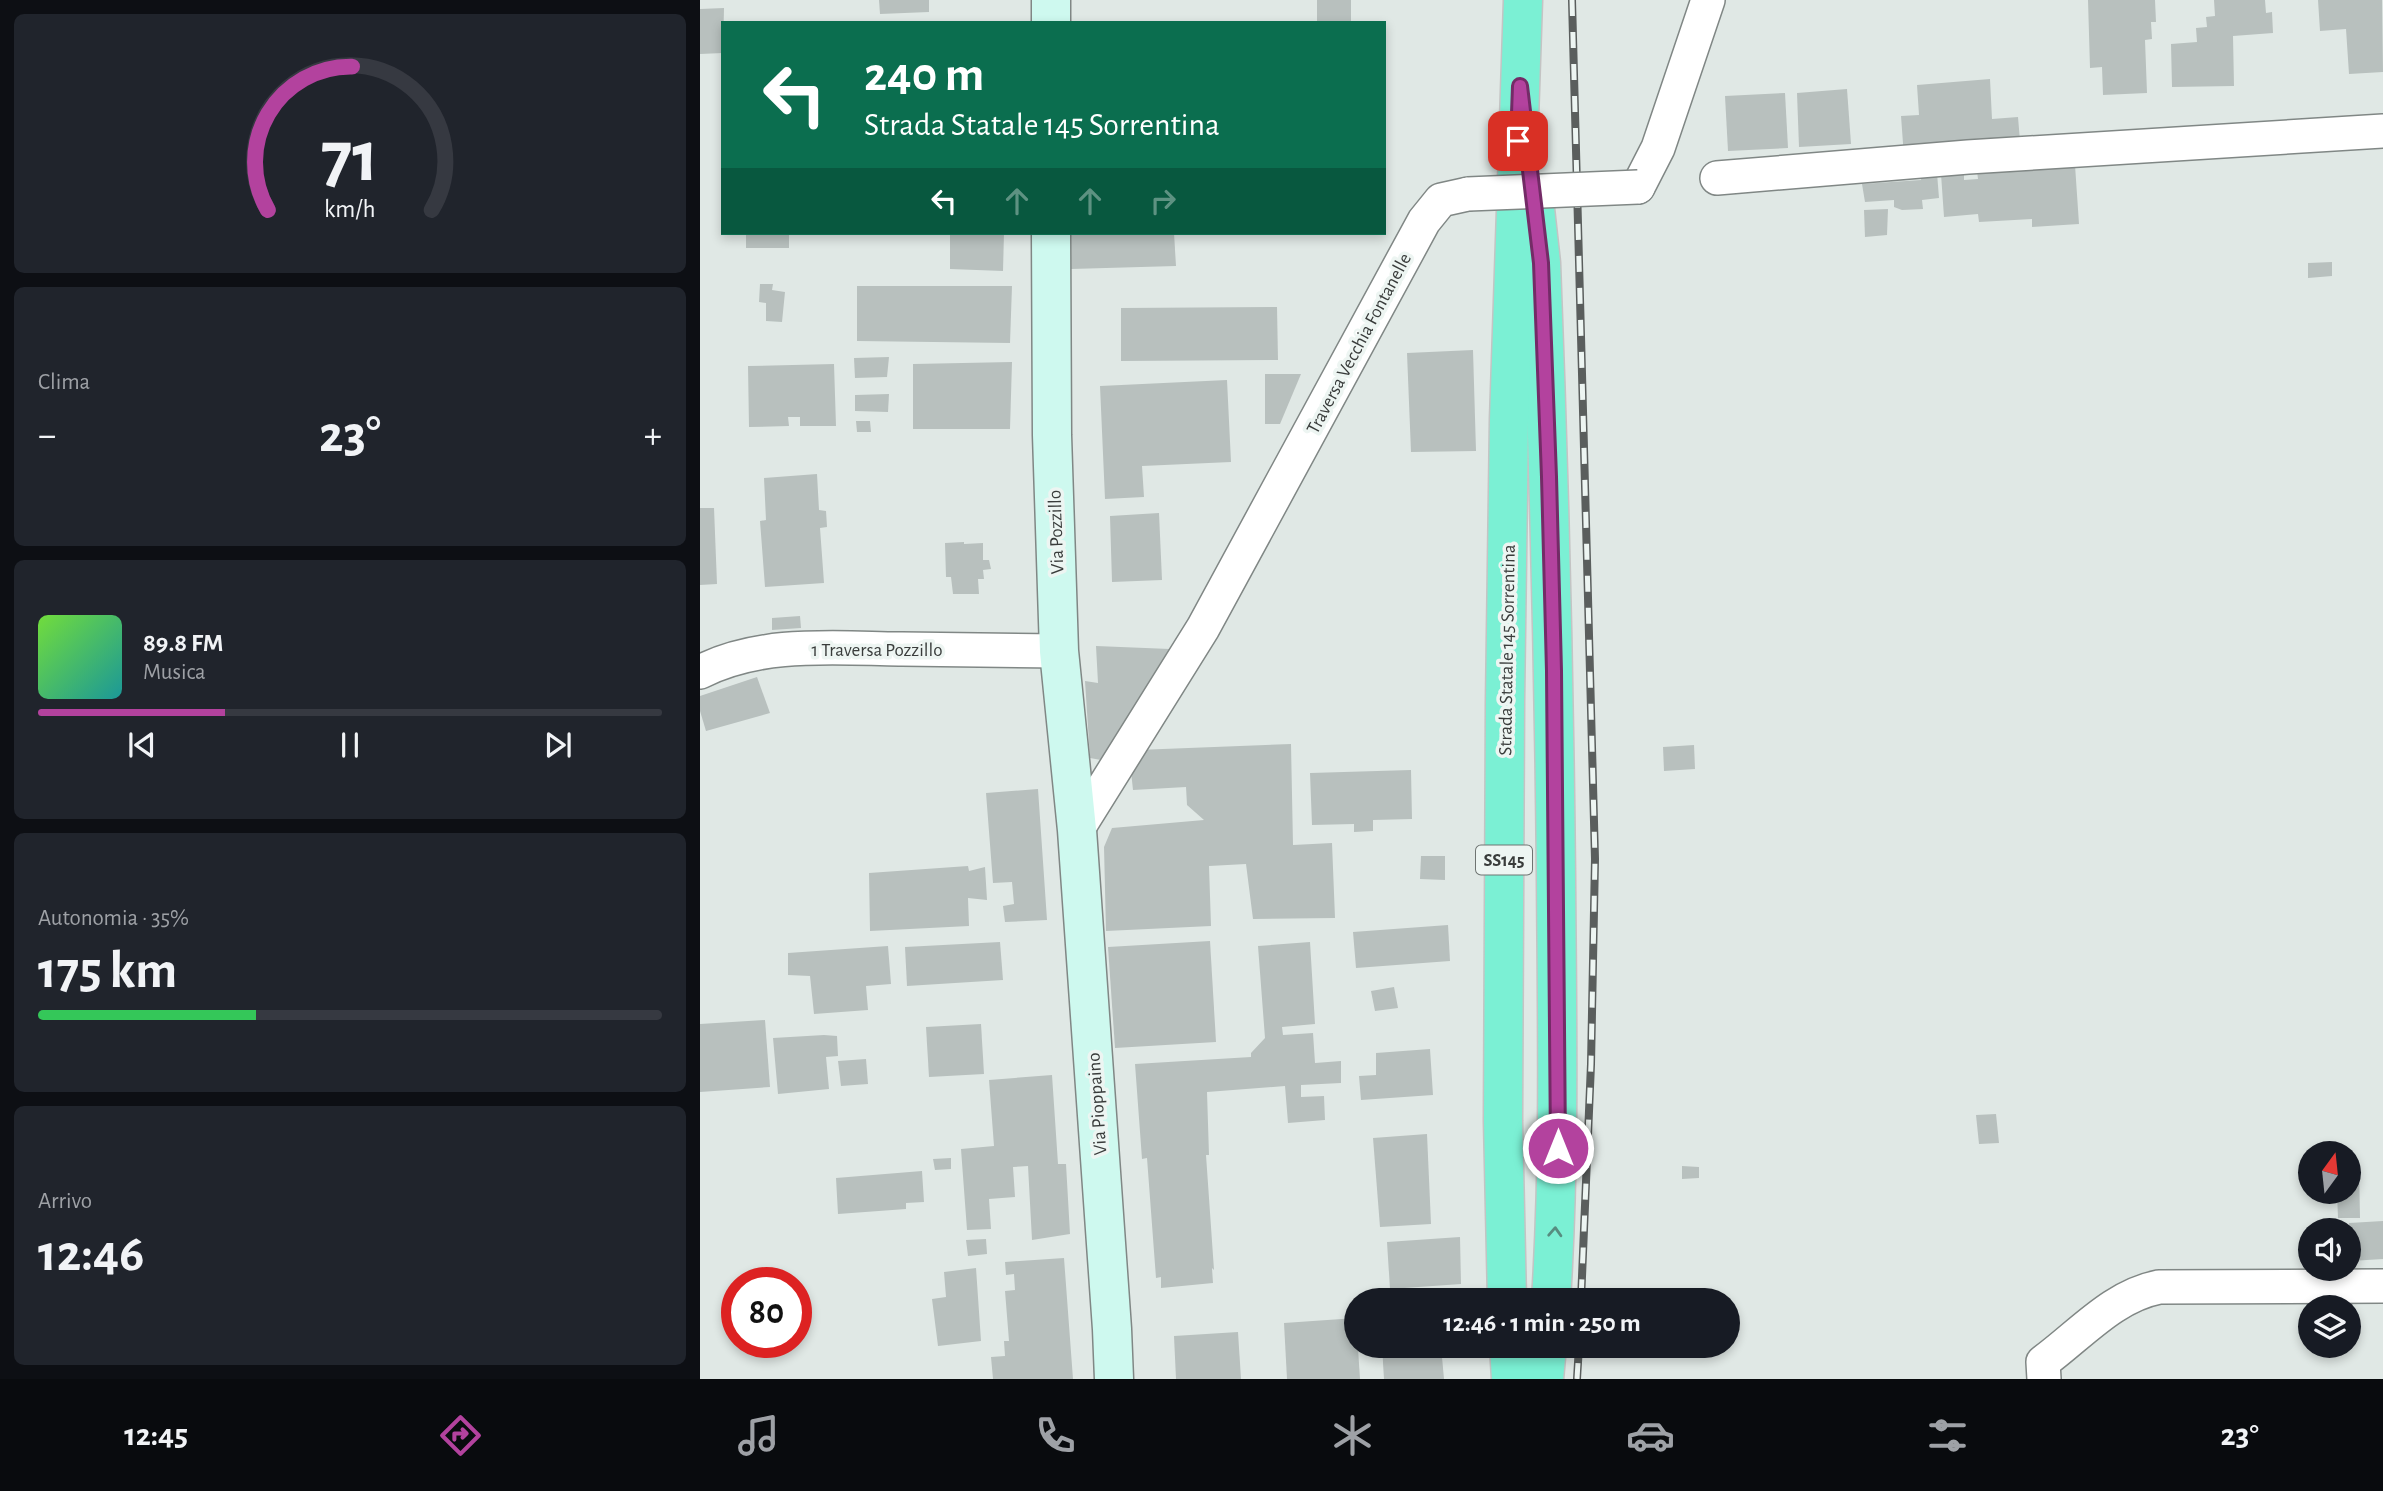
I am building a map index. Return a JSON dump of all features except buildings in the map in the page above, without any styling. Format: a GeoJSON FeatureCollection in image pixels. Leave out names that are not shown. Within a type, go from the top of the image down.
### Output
{"type":"FeatureCollection","features":[{"type":"Feature","properties":{"kind":"highway","name":"Strada Statale 145 Sorrentina"},"geometry":{"type":"LineString","coordinates":[[1507,1288],[1503,972],[1509,420],[1523,0]]}},
{"type":"Feature","properties":{"kind":"highway"},"geometry":{"type":"LineString","coordinates":[[1520,86],[1541,263],[1550,503],[1558,1092],[1558,1175],[1552,1288]]}},
{"type":"Feature","properties":{"kind":"highway"},"geometry":{"type":"LineString","coordinates":[[1516,1370],[1532,1358]]}},
{"type":"Feature","properties":{"kind":"main road"},"geometry":{"type":"LineString","coordinates":[[1051,0],[1051,21]]}},
{"type":"Feature","properties":{"kind":"main road","name":"Via Pozzillo"},"geometry":{"type":"LineString","coordinates":[[1051,235],[1052,435],[1059,651],[1077,830]]}},
{"type":"Feature","properties":{"kind":"main road","name":"Via Pioppaino"},"geometry":{"type":"LineString","coordinates":[[1077,830],[1114,1379]]}},
{"type":"Feature","properties":{"kind":"street","name":"Traversa Vecchia Fontanelle"},"geometry":{"type":"LineString","coordinates":[[1077,830],[1203,628],[1424,221],[1441,200],[1468,194],[1638,187],[1658,148],[1708,0]]}},
{"type":"Feature","properties":{"kind":"street"},"geometry":{"type":"LineString","coordinates":[[1717,178],[1982,156],[2383,131]]}},
{"type":"Feature","properties":{"kind":"street","name":"1 Traversa Pozzillo"},"geometry":{"type":"LineString","coordinates":[[700,672],[721,661],[753,652],[829,648],[1059,651]]}},
{"type":"Feature","properties":{"kind":"street"},"geometry":{"type":"LineString","coordinates":[[2044,1379],[2043,1362],[2102,1314],[2143,1290],[2160,1287],[2383,1286]]}},
{"type":"Feature","properties":{"kind":"railway"},"geometry":{"type":"LineString","coordinates":[[1572,0],[1595,859],[1591,1064],[1582,1288]]}},
{"type":"Feature","properties":{"kind":"railway"},"geometry":{"type":"LineString","coordinates":[[1577,1379],[1578,1358]]}},
{"type":"Feature","properties":{"kind":"route"},"geometry":{"type":"LineString","coordinates":[[1518,141],[1520,86],[1541,263],[1549,477],[1554,671],[1558,1148]]}}]}
